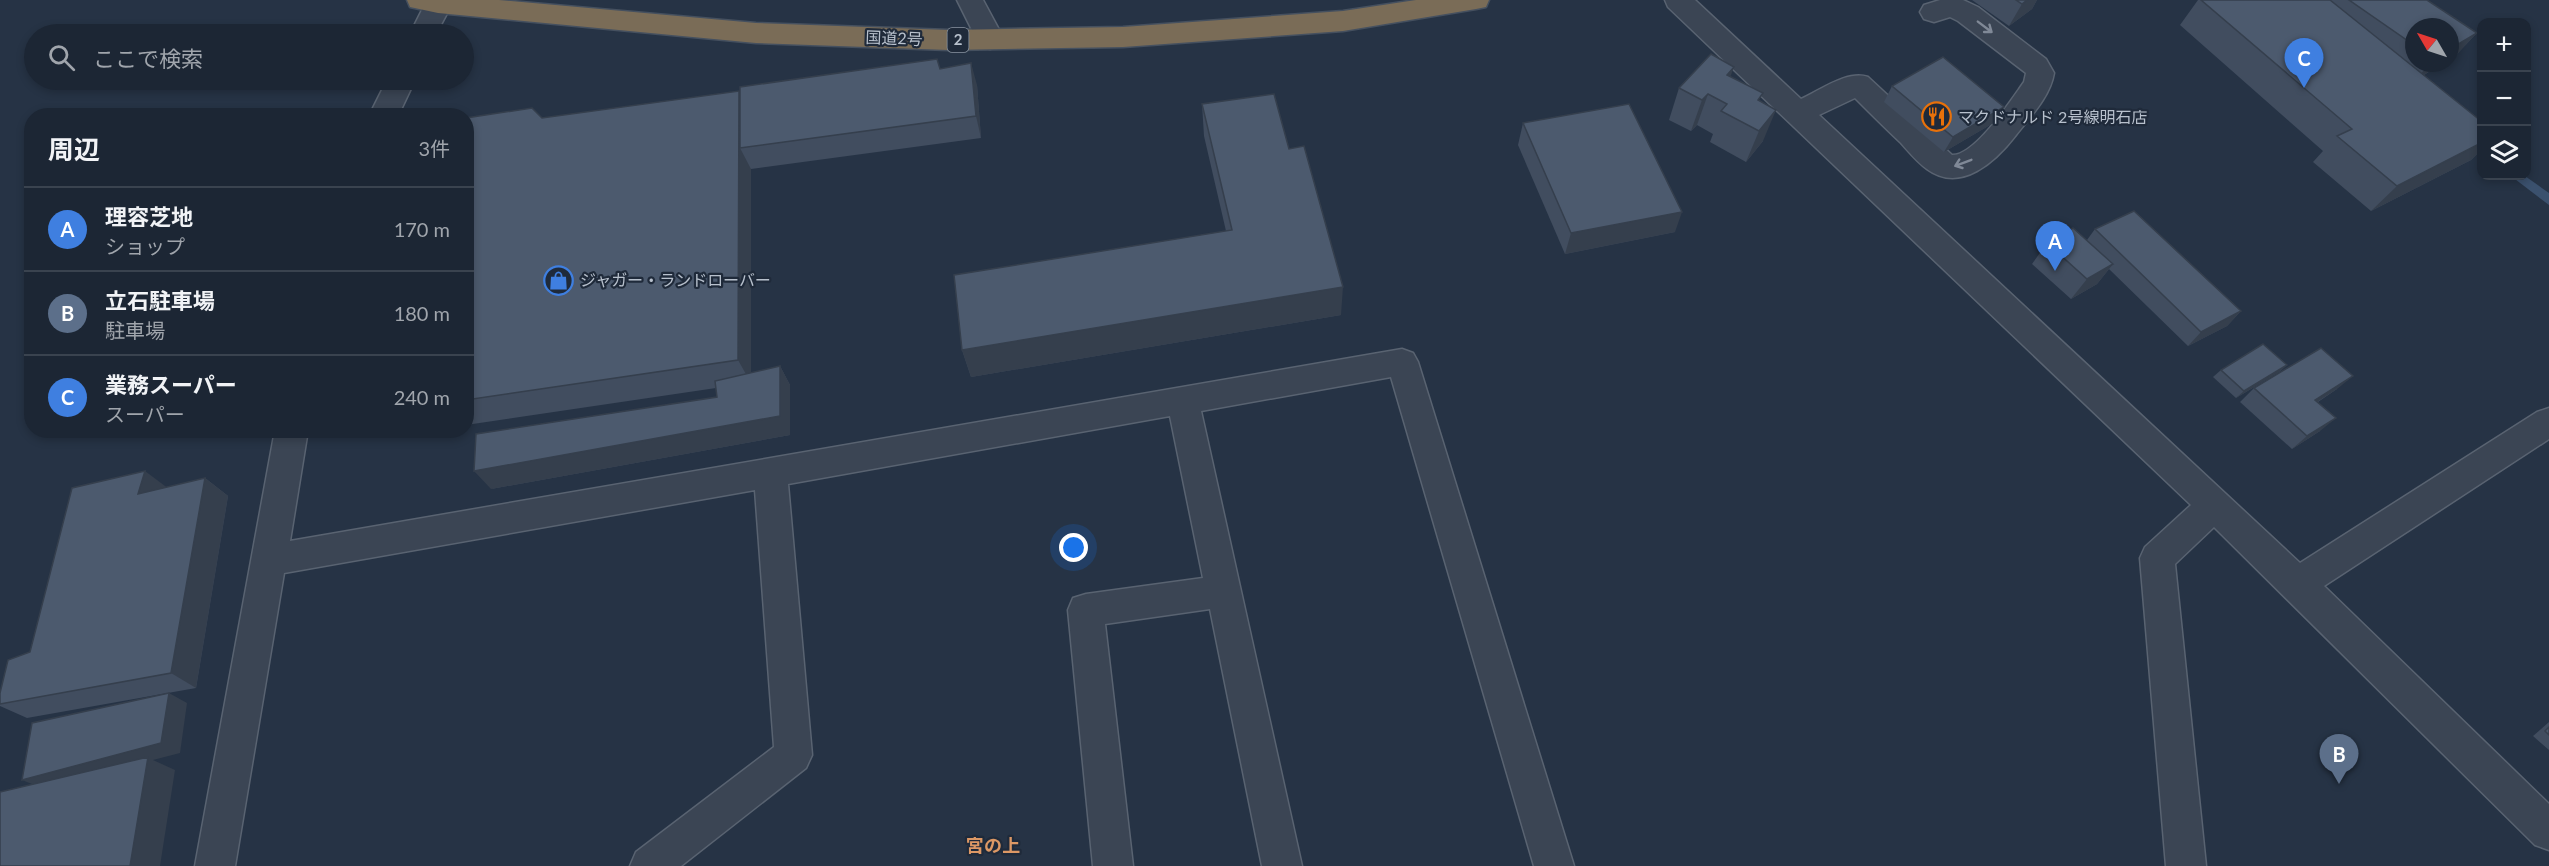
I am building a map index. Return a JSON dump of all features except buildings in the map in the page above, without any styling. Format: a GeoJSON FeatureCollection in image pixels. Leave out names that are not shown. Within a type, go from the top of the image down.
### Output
{"type":"FeatureCollection","features":[{"type":"Feature","properties":{"kind":"highway","name":"国道2号"},"geometry":{"type":"LineString","coordinates":[[429,2],[756,33],[949,40],[1122,37],[1343,21],[1476,0]]}},
{"type":"Feature","properties":{"kind":"street"},"geometry":{"type":"LineString","coordinates":[[970,0],[990,39]]}},
{"type":"Feature","properties":{"kind":"street"},"geometry":{"type":"LineString","coordinates":[[1678,0],[2298,584],[2549,831]]}},
{"type":"Feature","properties":{"kind":"street"},"geometry":{"type":"LineString","coordinates":[[425,24],[429,2]]}},
{"type":"Feature","properties":{"kind":"street"},"geometry":{"type":"LineString","coordinates":[[1798,113],[1858,84],[1938,162],[1950,167],[1962,166],[1983,153],[2038,85],[2040,73],[2036,66],[1968,14],[1952,6],[1934,12]]}},
{"type":"Feature","properties":{"kind":"street"},"geometry":{"type":"LineString","coordinates":[[387,108],[396,90]]}},
{"type":"Feature","properties":{"kind":"street"},"geometry":{"type":"LineString","coordinates":[[270,560],[1402,362],[1554,866]]}},
{"type":"Feature","properties":{"kind":"street"},"geometry":{"type":"LineString","coordinates":[[1183,401],[1282,866]]}},
{"type":"Feature","properties":{"kind":"street"},"geometry":{"type":"LineString","coordinates":[[2298,584],[2549,422]]}},
{"type":"Feature","properties":{"kind":"street"},"geometry":{"type":"LineString","coordinates":[[215,866],[291,438]]}},
{"type":"Feature","properties":{"kind":"street"},"geometry":{"type":"LineString","coordinates":[[650,866],[793,755],[770,472]]}},
{"type":"Feature","properties":{"kind":"street"},"geometry":{"type":"LineString","coordinates":[[2186,866],[2157,558],[2214,505]]}},
{"type":"Feature","properties":{"kind":"street"},"geometry":{"type":"LineString","coordinates":[[1113,866],[1086,610],[1223,591]]}},
{"type":"Feature","properties":{"kind":"waterway"},"geometry":{"type":"LineString","coordinates":[[2522,180],[2549,200]]}},
{"type":"Feature","properties":{"kind":"place","name":"業務スーパー"},"geometry":{"type":"Point","coordinates":[2304,88]}},
{"type":"Feature","properties":{"kind":"place","name":"マクドナルド 2号線明石店"},"geometry":{"type":"Point","coordinates":[1937,117]}},
{"type":"Feature","properties":{"kind":"place","name":"理容芝地"},"geometry":{"type":"Point","coordinates":[2055,271]}},
{"type":"Feature","properties":{"kind":"place","name":"ジャガー・ランドローバー"},"geometry":{"type":"Point","coordinates":[559,280]}},
{"type":"Feature","properties":{"kind":"place","name":"立石駐車場"},"geometry":{"type":"Point","coordinates":[2339,784]}},
{"type":"Feature","properties":{"kind":"district","name":"宮の上"},"geometry":{"type":"Point","coordinates":[993,846]}}]}
